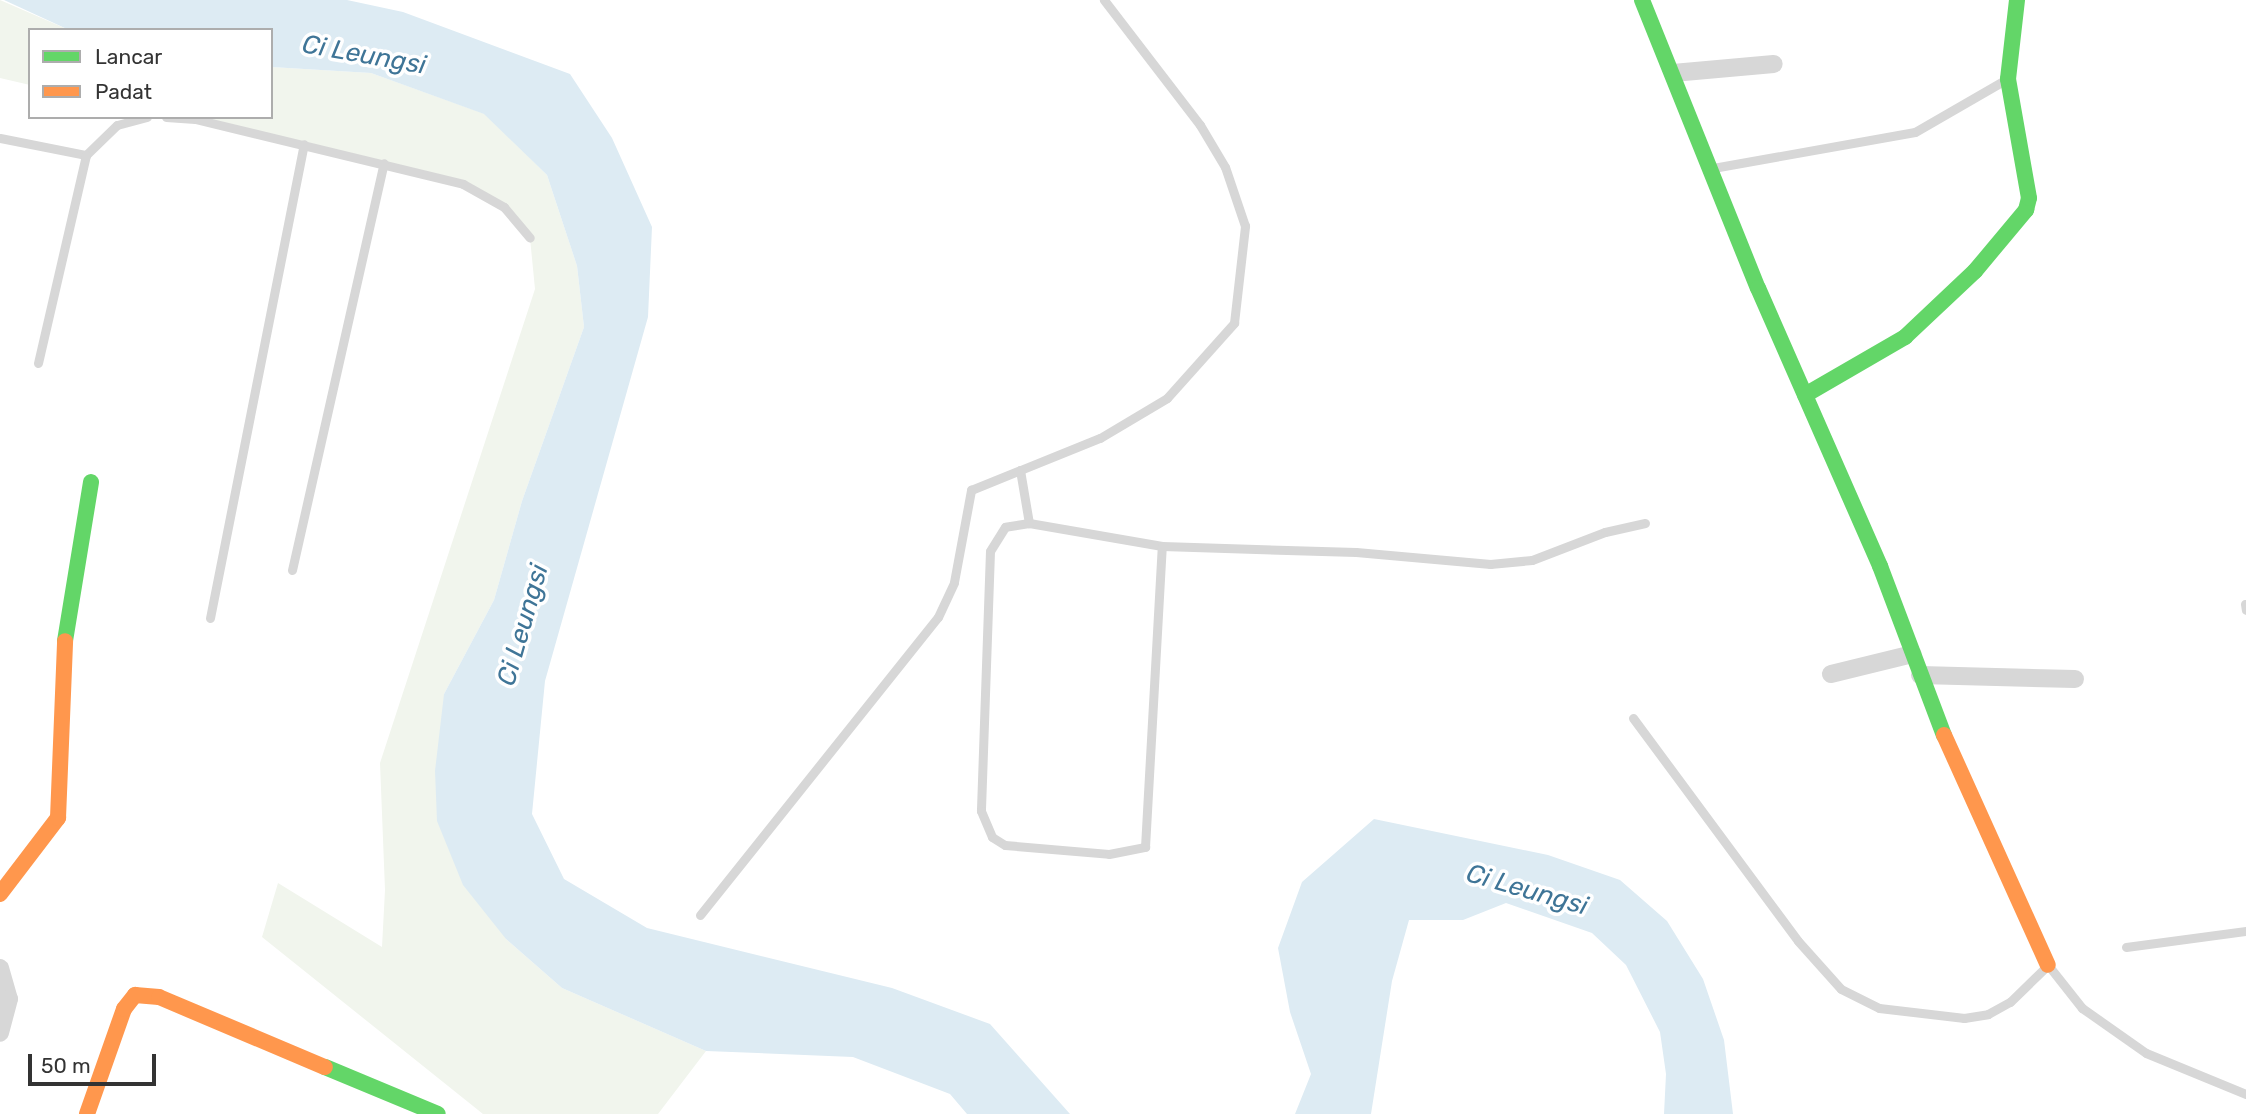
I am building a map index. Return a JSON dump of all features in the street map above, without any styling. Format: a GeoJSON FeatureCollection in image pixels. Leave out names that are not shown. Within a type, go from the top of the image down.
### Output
{"type":"FeatureCollection","features":[{"type":"Feature","properties":{"kind":"street"},"geometry":{"type":"LineString","coordinates":[[1642,0],[1805,396],[1870,540],[1972,806],[2048,965]]}},
{"type":"Feature","properties":{"kind":"street"},"geometry":{"type":"LineString","coordinates":[[1805,396],[1905,337],[1975,271],[2026,210],[2029,198],[2008,79],[2017,0]]}},
{"type":"Feature","properties":{"kind":"street"},"geometry":{"type":"LineString","coordinates":[[1673,73],[1774,64]]}},
{"type":"Feature","properties":{"kind":"street"},"geometry":{"type":"LineString","coordinates":[[0,894],[58,818],[62,662],[92,482]]}},
{"type":"Feature","properties":{"kind":"street"},"geometry":{"type":"LineString","coordinates":[[1831,674],[1913,654]]}},
{"type":"Feature","properties":{"kind":"street"},"geometry":{"type":"LineString","coordinates":[[1920,675],[2075,679]]}},
{"type":"Feature","properties":{"kind":"street"},"geometry":{"type":"LineString","coordinates":[[0,968],[9,999],[0,1033]]}},
{"type":"Feature","properties":{"kind":"street"},"geometry":{"type":"LineString","coordinates":[[88,1114],[124,1009],[135,995],[159,997],[438,1114]]}},
{"type":"Feature","properties":{"kind":"lane"},"geometry":{"type":"LineString","coordinates":[[700,915],[939,617],[954,582],[971,490],[1100,438],[1167,398],[1234,323],[1244,226],[1225,167],[1200,125],[1104,0]]}},
{"type":"Feature","properties":{"kind":"lane"},"geometry":{"type":"LineString","coordinates":[[1713,169],[1915,132],[2008,79]]}},
{"type":"Feature","properties":{"kind":"lane"},"geometry":{"type":"LineString","coordinates":[[38,363],[86,155],[117,125],[140,119]]}},
{"type":"Feature","properties":{"kind":"lane"},"geometry":{"type":"LineString","coordinates":[[195,119],[463,184],[504,207],[530,238]]}},
{"type":"Feature","properties":{"kind":"lane"},"geometry":{"type":"LineString","coordinates":[[0,138],[86,155]]}},
{"type":"Feature","properties":{"kind":"lane"},"geometry":{"type":"LineString","coordinates":[[210,618],[304,144]]}},
{"type":"Feature","properties":{"kind":"lane"},"geometry":{"type":"LineString","coordinates":[[292,570],[384,163]]}},
{"type":"Feature","properties":{"kind":"lane"},"geometry":{"type":"LineString","coordinates":[[1020,470],[1029,523]]}},
{"type":"Feature","properties":{"kind":"lane"},"geometry":{"type":"LineString","coordinates":[[1162,546],[1145,847],[1109,853],[1006,845],[992,837],[981,811],[990,551],[1005,527],[1029,523],[1162,546],[1356,552],[1490,564],[1532,560],[1605,532],[1645,523]]}},
{"type":"Feature","properties":{"kind":"lane"},"geometry":{"type":"LineString","coordinates":[[1633,718],[1798,941],[1841,989],[1879,1008],[1964,1018],[2010,1002],[2048,965],[2082,1008],[2146,1053],[2246,1094]]}},
{"type":"Feature","properties":{"kind":"lane"},"geometry":{"type":"LineString","coordinates":[[2126,947],[2246,930]]}},
{"type":"Feature","properties":{"kind":"shaded area"},"geometry":{"type":"Polygon","coordinates":[[[0,0],[64,28],[28,28],[28,85],[0,78],[0,0]]]}},
{"type":"Feature","properties":{"kind":"shaded area"},"geometry":{"type":"Polygon","coordinates":[[[273,67],[371,73],[485,114],[547,175],[577,266],[584,327],[522,501],[494,600],[444,694],[506,939],[562,988],[706,1051],[658,1114],[483,1114],[262,937],[278,883],[382,947],[385,890],[380,763],[535,289],[530,238],[504,207],[463,184],[180,119],[273,119],[273,67]]]}},
{"type":"Feature","properties":{"kind":"water","name":"Ci Leungsi"},"geometry":{"type":"Polygon","coordinates":[[[4,0],[347,0],[403,12],[570,74],[612,138],[652,227],[648,317],[545,681],[532,814],[564,879],[647,928],[892,988],[990,1024],[1070,1114],[967,1114],[950,1094],[853,1057],[706,1051],[562,988],[506,939],[463,885],[437,821],[435,771],[444,694],[494,600],[522,501],[584,327],[577,266],[547,175],[484,114],[371,73],[273,67],[273,28],[65,28],[4,0]]]}},
{"type":"Feature","properties":{"kind":"water","name":"Ci Leungsi"},"geometry":{"type":"Polygon","coordinates":[[[1374,819],[1548,855],[1620,880],[1667,921],[1703,979],[1724,1040],[1733,1114],[1664,1114],[1666,1074],[1660,1032],[1626,965],[1592,933],[1506,903],[1463,920],[1409,920],[1392,981],[1371,1114],[1295,1114],[1311,1074],[1290,1012],[1278,948],[1302,882],[1374,819]]]}},
{"type":"Feature","properties":{"kind":"traffic: fast"},"geometry":{"type":"LineString","coordinates":[[1642,0],[1758,288],[1880,566],[1944,735]]}},
{"type":"Feature","properties":{"kind":"traffic: fast"},"geometry":{"type":"LineString","coordinates":[[1805,395],[1905,337],[1975,271],[2026,210],[2029,198],[2008,79],[2017,0]]}},
{"type":"Feature","properties":{"kind":"traffic: fast"},"geometry":{"type":"LineString","coordinates":[[65,641],[91,482]]}},
{"type":"Feature","properties":{"kind":"traffic: fast"},"geometry":{"type":"LineString","coordinates":[[325,1067],[438,1114]]}},
{"type":"Feature","properties":{"kind":"traffic: slow"},"geometry":{"type":"LineString","coordinates":[[0,894],[58,818],[65,641]]}},
{"type":"Feature","properties":{"kind":"traffic: slow"},"geometry":{"type":"LineString","coordinates":[[1944,735],[2048,965]]}},
{"type":"Feature","properties":{"kind":"traffic: slow"},"geometry":{"type":"LineString","coordinates":[[87,1114],[124,1009],[135,995],[159,997],[325,1067]]}}]}
